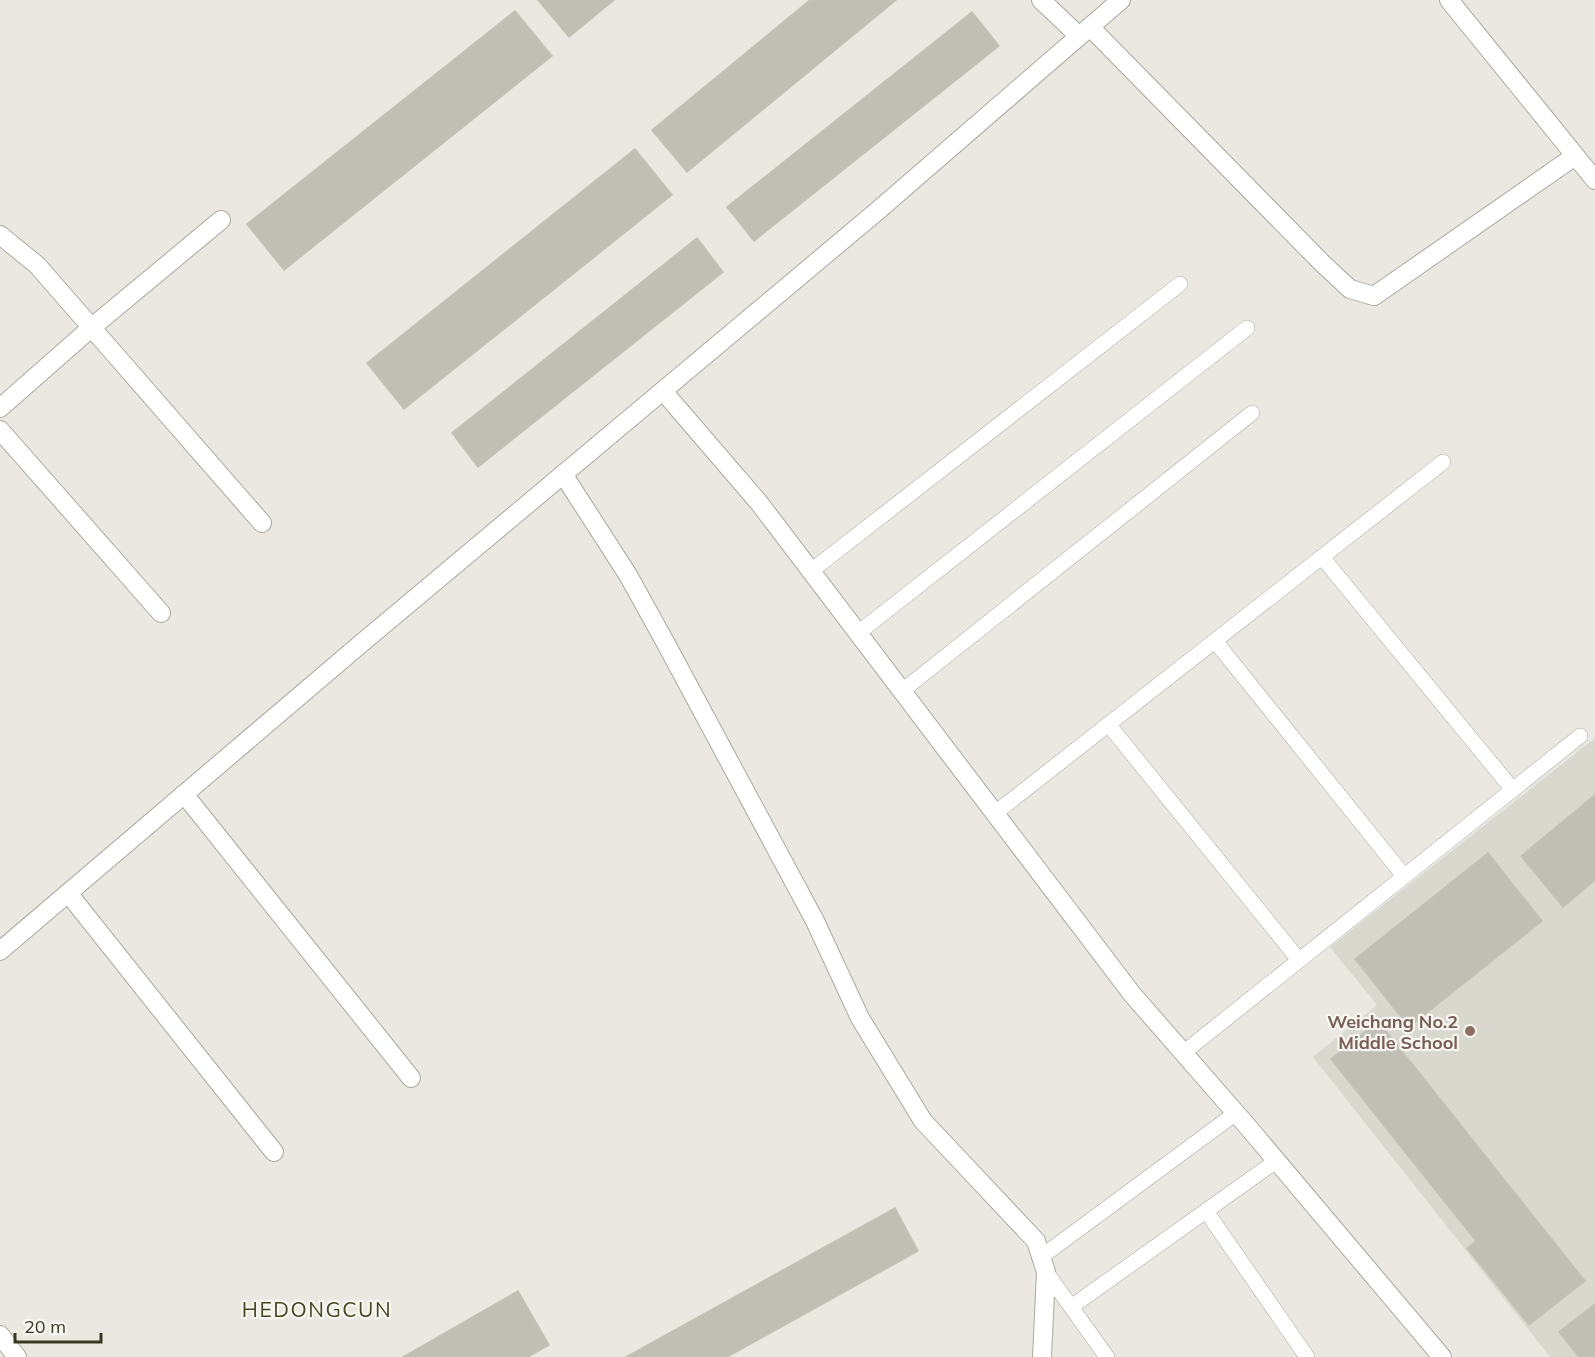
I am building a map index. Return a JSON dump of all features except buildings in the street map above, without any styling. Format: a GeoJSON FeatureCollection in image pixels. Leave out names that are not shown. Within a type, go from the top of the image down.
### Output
{"type":"FeatureCollection","features":[{"type":"Feature","properties":{"kind":"street"},"geometry":{"type":"LineString","coordinates":[[1041,0],[1084,32],[1350,288],[1374,296],[1575,156]]}},
{"type":"Feature","properties":{"kind":"street"},"geometry":{"type":"LineString","coordinates":[[0,951],[875,213],[1121,0]]}},
{"type":"Feature","properties":{"kind":"street"},"geometry":{"type":"LineString","coordinates":[[1449,0],[1595,180]]}},
{"type":"Feature","properties":{"kind":"street"},"geometry":{"type":"LineString","coordinates":[[0,408],[220,220]]}},
{"type":"Feature","properties":{"kind":"street"},"geometry":{"type":"LineString","coordinates":[[0,235],[37,266],[262,523]]}},
{"type":"Feature","properties":{"kind":"street"},"geometry":{"type":"LineString","coordinates":[[663,391],[760,504],[1132,994],[1236,1113],[1442,1357]]}},
{"type":"Feature","properties":{"kind":"street"},"geometry":{"type":"LineString","coordinates":[[0,430],[160,612]]}},
{"type":"Feature","properties":{"kind":"street"},"geometry":{"type":"LineString","coordinates":[[563,474],[628,575],[664,640],[815,921],[860,1018],[911,1103],[923,1121],[1036,1241],[1044,1265],[1042,1357]]}},
{"type":"Feature","properties":{"kind":"street"},"geometry":{"type":"LineString","coordinates":[[184,794],[411,1078]]}},
{"type":"Feature","properties":{"kind":"street"},"geometry":{"type":"LineString","coordinates":[[68,893],[274,1152]]}},
{"type":"Feature","properties":{"kind":"street"},"geometry":{"type":"LineString","coordinates":[[0,1335],[17,1357]]}},
{"type":"Feature","properties":{"kind":"lane"},"geometry":{"type":"LineString","coordinates":[[811,571],[1180,284]]}},
{"type":"Feature","properties":{"kind":"lane"},"geometry":{"type":"LineString","coordinates":[[858,633],[1247,328]]}},
{"type":"Feature","properties":{"kind":"lane"},"geometry":{"type":"LineString","coordinates":[[902,691],[1252,413]]}},
{"type":"Feature","properties":{"kind":"lane"},"geometry":{"type":"LineString","coordinates":[[994,814],[1443,462]]}},
{"type":"Feature","properties":{"kind":"lane"},"geometry":{"type":"LineString","coordinates":[[1322,557],[1513,790]]}},
{"type":"Feature","properties":{"kind":"lane"},"geometry":{"type":"LineString","coordinates":[[1215,641],[1404,876]]}},
{"type":"Feature","properties":{"kind":"lane"},"geometry":{"type":"LineString","coordinates":[[1108,724],[1299,960]]}},
{"type":"Feature","properties":{"kind":"lane"},"geometry":{"type":"LineString","coordinates":[[1183,1053],[1580,736]]}},
{"type":"Feature","properties":{"kind":"lane"},"geometry":{"type":"LineString","coordinates":[[1107,1357],[1044,1265],[1236,1113]]}},
{"type":"Feature","properties":{"kind":"lane"},"geometry":{"type":"LineString","coordinates":[[1071,1307],[1276,1161]]}},
{"type":"Feature","properties":{"kind":"lane"},"geometry":{"type":"LineString","coordinates":[[1206,1211],[1307,1357]]}},
{"type":"Feature","properties":{"kind":"shaded area","name":"Weichang No.2 Middle School"},"geometry":{"type":"Polygon","coordinates":[[[1595,738],[1595,1357],[1550,1357],[1313,1057],[1377,1005],[1330,947],[1595,738]]]}},
{"type":"Feature","properties":{"kind":"place","name":"Weichang No.2 Middle School"},"geometry":{"type":"Point","coordinates":[1470,1031]}},
{"type":"Feature","properties":{"kind":"district","name":"HEDONGCUN"},"geometry":{"type":"Point","coordinates":[317,1309]}}]}
